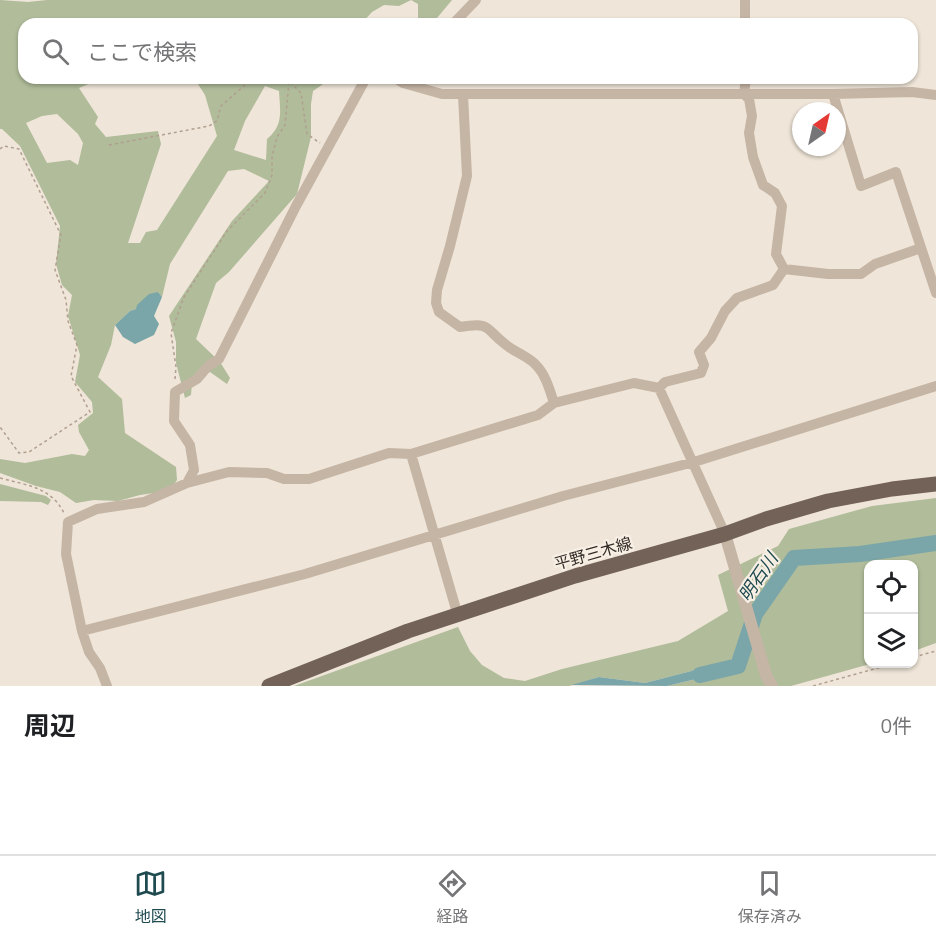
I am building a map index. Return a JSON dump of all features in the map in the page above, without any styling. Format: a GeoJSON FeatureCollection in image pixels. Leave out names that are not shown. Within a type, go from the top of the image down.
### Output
{"type":"FeatureCollection","features":[{"type":"Feature","properties":{"kind":"main road","name":"平野三木線"},"geometry":{"type":"LineString","coordinates":[[269,686],[408,631],[576,576],[727,538],[766,519],[828,501],[892,489],[936,484]]}},
{"type":"Feature","properties":{"kind":"street"},"geometry":{"type":"LineString","coordinates":[[459,18],[476,0]]}},
{"type":"Feature","properties":{"kind":"street"},"geometry":{"type":"LineString","coordinates":[[745,0],[746,18]]}},
{"type":"Feature","properties":{"kind":"street"},"geometry":{"type":"LineString","coordinates":[[187,483],[194,470],[190,445],[174,421],[175,392],[197,379],[208,366],[219,358],[363,84]]}},
{"type":"Feature","properties":{"kind":"street"},"geometry":{"type":"LineString","coordinates":[[410,84],[442,94],[463,95],[912,92],[936,95]]}},
{"type":"Feature","properties":{"kind":"street"},"geometry":{"type":"LineString","coordinates":[[744,94],[745,84]]}},
{"type":"Feature","properties":{"kind":"street"},"geometry":{"type":"LineString","coordinates":[[744,94],[749,99],[752,116],[749,133],[753,157],[763,185],[775,193],[782,206],[776,254],[784,269]]}},
{"type":"Feature","properties":{"kind":"street"},"geometry":{"type":"LineString","coordinates":[[833,94],[861,186],[896,172],[936,293]]}},
{"type":"Feature","properties":{"kind":"street"},"geometry":{"type":"LineString","coordinates":[[463,95],[467,176],[437,290],[436,303],[439,312],[460,327],[476,324],[489,328],[505,344],[536,364],[545,378],[555,403]]}},
{"type":"Feature","properties":{"kind":"street"},"geometry":{"type":"LineString","coordinates":[[784,269],[828,274],[861,274],[875,264],[921,248]]}},
{"type":"Feature","properties":{"kind":"street"},"geometry":{"type":"LineString","coordinates":[[659,388],[665,382],[701,373],[704,366],[699,352],[711,338],[724,311],[737,298],[773,285],[784,269]]}},
{"type":"Feature","properties":{"kind":"street"},"geometry":{"type":"LineString","coordinates":[[107,686],[100,668],[89,652],[82,631],[66,554],[68,522],[97,509],[144,502],[187,483],[229,472],[267,473],[284,479],[309,479],[389,453],[411,453],[538,415],[555,403],[633,383],[659,388]]}},
{"type":"Feature","properties":{"kind":"street"},"geometry":{"type":"LineString","coordinates":[[82,631],[305,574],[563,496],[694,462],[936,386]]}},
{"type":"Feature","properties":{"kind":"street"},"geometry":{"type":"LineString","coordinates":[[659,388],[727,538],[766,675],[772,686]]}},
{"type":"Feature","properties":{"kind":"street"},"geometry":{"type":"LineString","coordinates":[[411,453],[458,616]]}},
{"type":"Feature","properties":{"kind":"path"},"geometry":{"type":"LineString","coordinates":[[109,145],[209,126],[216,121],[221,106],[246,84]]}},
{"type":"Feature","properties":{"kind":"path"},"geometry":{"type":"LineString","coordinates":[[175,392],[176,367],[171,333],[184,297],[227,231],[265,193],[272,175],[272,156],[277,137],[285,125],[289,84]]}},
{"type":"Feature","properties":{"kind":"path"},"geometry":{"type":"LineString","coordinates":[[291,84],[301,93],[307,134],[328,148]]}},
{"type":"Feature","properties":{"kind":"path"},"geometry":{"type":"LineString","coordinates":[[0,149],[4,146],[19,149],[61,235],[54,270],[66,300],[68,321],[77,345],[71,376],[90,412],[30,452],[19,453],[0,427]]}},
{"type":"Feature","properties":{"kind":"path"},"geometry":{"type":"LineString","coordinates":[[0,478],[52,495],[59,503],[68,522]]}},
{"type":"Feature","properties":{"kind":"path"},"geometry":{"type":"LineString","coordinates":[[918,656],[936,651]]}},
{"type":"Feature","properties":{"kind":"path"},"geometry":{"type":"LineString","coordinates":[[813,686],[875,668]]}},
{"type":"Feature","properties":{"kind":"green space"},"geometry":{"type":"Polygon","coordinates":[[[0,0],[28,2],[47,0],[411,0],[399,6],[384,5],[366,18],[18,18],[18,84],[89,84],[79,88],[98,117],[95,124],[106,137],[158,131],[161,144],[128,243],[140,243],[146,232],[157,230],[217,136],[205,95],[198,84],[323,84],[313,91],[311,137],[297,194],[229,272],[216,283],[196,339],[220,362],[230,378],[227,384],[210,372],[192,382],[191,395],[185,398],[176,363],[176,342],[169,316],[232,221],[269,181],[244,169],[228,171],[170,264],[162,297],[158,292],[130,311],[115,325],[111,345],[98,377],[122,399],[125,433],[176,467],[177,480],[167,491],[118,501],[94,500],[76,503],[60,492],[0,473],[0,459],[25,463],[72,454],[85,456],[89,450],[79,432],[78,425],[93,413],[92,402],[75,382],[80,355],[68,316],[72,295],[62,285],[56,264],[60,226],[20,146],[0,129],[0,0]],[[265,86],[245,121],[234,150],[266,160],[267,139],[279,123],[279,91],[265,86]],[[57,114],[42,116],[26,123],[47,163],[70,160],[78,165],[83,143],[78,134],[57,114]]]}},
{"type":"Feature","properties":{"kind":"green space"},"geometry":{"type":"Polygon","coordinates":[[[411,0],[452,0],[437,18],[418,17],[418,4],[411,0]]]}},
{"type":"Feature","properties":{"kind":"green space"},"geometry":{"type":"Polygon","coordinates":[[[0,484],[46,496],[51,500],[48,505],[41,502],[0,501],[0,484]]]}},
{"type":"Feature","properties":{"kind":"green space"},"geometry":{"type":"Polygon","coordinates":[[[936,498],[936,643],[918,650],[918,560],[864,560],[864,666],[791,686],[667,686],[721,673],[719,667],[707,667],[645,683],[599,677],[569,686],[294,686],[458,627],[470,651],[482,665],[504,678],[525,681],[562,669],[678,641],[728,611],[718,575],[778,546],[789,529],[872,506],[936,498]]]}},
{"type":"Feature","properties":{"kind":"water"},"geometry":{"type":"Polygon","coordinates":[[[158,292],[162,297],[154,316],[159,324],[154,335],[135,344],[123,337],[115,325],[130,311],[136,309],[137,305],[149,294],[158,292]]]}},
{"type":"Feature","properties":{"kind":"water"},"geometry":{"type":"Polygon","coordinates":[[[707,667],[719,667],[721,673],[667,686],[571,685],[599,677],[645,683],[707,667]]]}},
{"type":"Feature","properties":{"kind":"waterway","name":"明石川"},"geometry":{"type":"LineString","coordinates":[[700,675],[738,666],[755,614],[794,558],[860,554],[936,543]]}}]}
